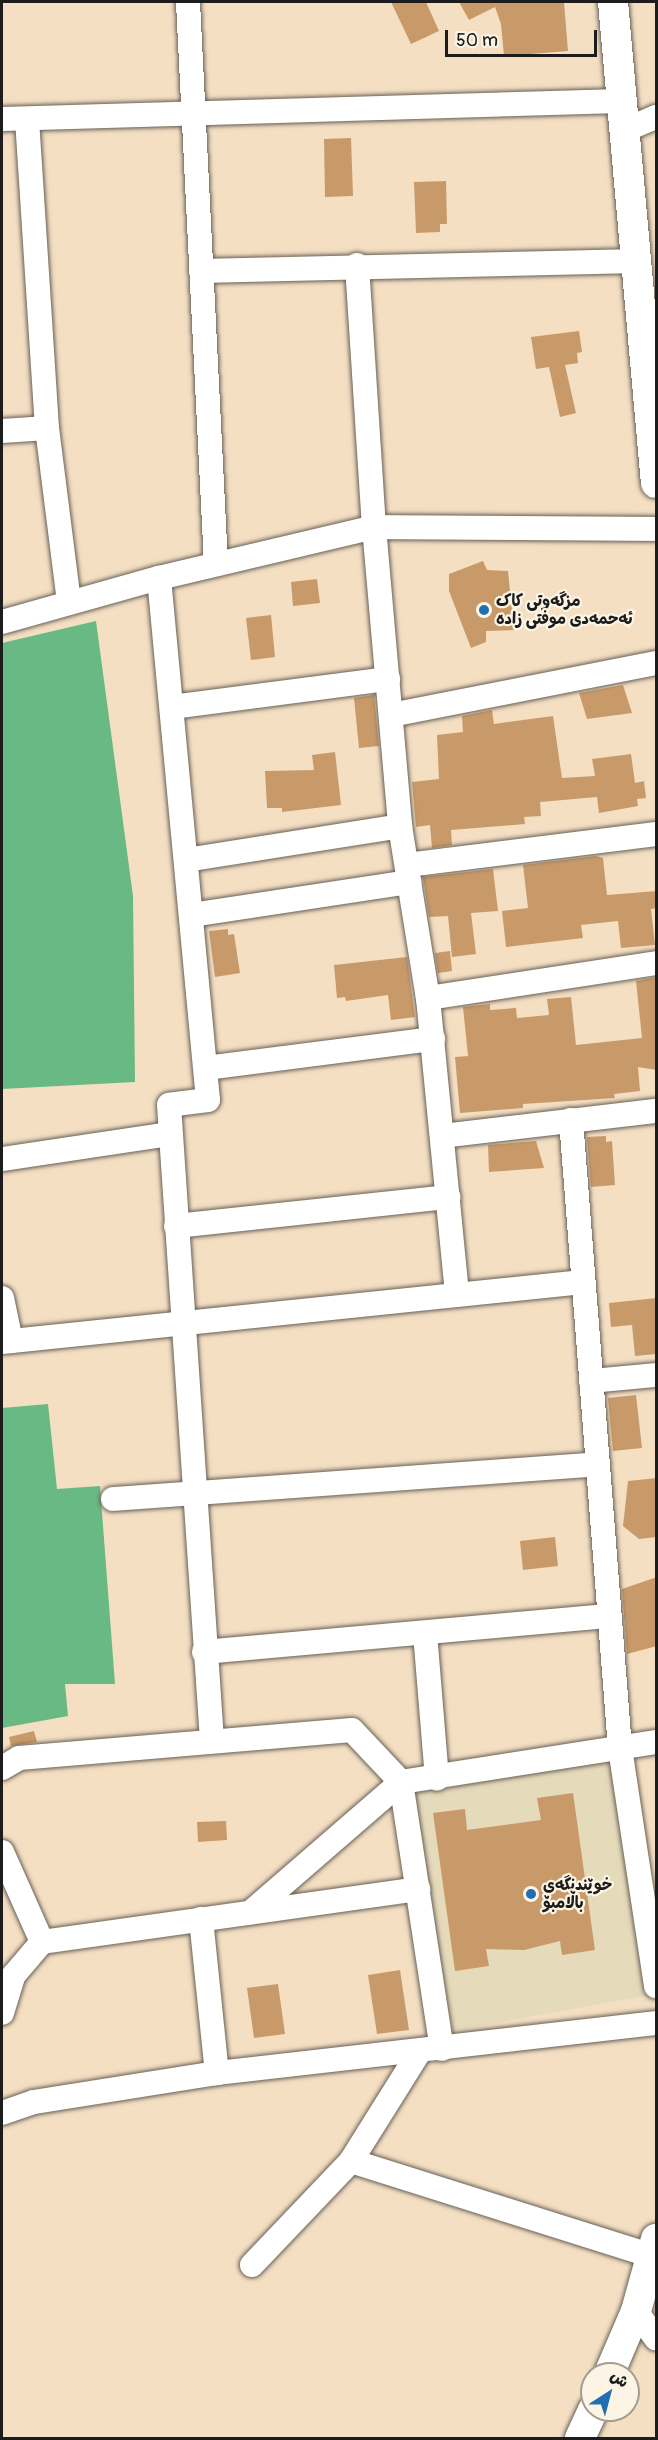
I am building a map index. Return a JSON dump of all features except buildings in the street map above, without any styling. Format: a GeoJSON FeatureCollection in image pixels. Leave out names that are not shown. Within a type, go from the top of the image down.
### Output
{"type":"FeatureCollection","features":[{"type":"Feature","properties":{"kind":"street"},"geometry":{"type":"LineString","coordinates":[[188,2],[216,564]]}},
{"type":"Feature","properties":{"kind":"street"},"geometry":{"type":"LineString","coordinates":[[613,2],[657,483]]}},
{"type":"Feature","properties":{"kind":"street"},"geometry":{"type":"LineString","coordinates":[[2,119],[621,101]]}},
{"type":"Feature","properties":{"kind":"street"},"geometry":{"type":"LineString","coordinates":[[625,130],[657,117]]}},
{"type":"Feature","properties":{"kind":"street"},"geometry":{"type":"LineString","coordinates":[[27,118],[47,428],[69,603]]}},
{"type":"Feature","properties":{"kind":"street"},"geometry":{"type":"LineString","coordinates":[[201,271],[357,265],[637,261]]}},
{"type":"Feature","properties":{"kind":"street"},"geometry":{"type":"LineString","coordinates":[[357,265],[374,527],[400,826],[433,1039],[457,1295]]}},
{"type":"Feature","properties":{"kind":"street"},"geometry":{"type":"LineString","coordinates":[[2,431],[47,428]]}},
{"type":"Feature","properties":{"kind":"street"},"geometry":{"type":"LineString","coordinates":[[2,622],[159,578],[374,527],[657,529]]}},
{"type":"Feature","properties":{"kind":"street"},"geometry":{"type":"LineString","coordinates":[[159,578],[208,1100],[169,1105],[193,1493],[212,1741]]}},
{"type":"Feature","properties":{"kind":"street"},"geometry":{"type":"LineString","coordinates":[[391,715],[657,663]]}},
{"type":"Feature","properties":{"kind":"street"},"geometry":{"type":"LineString","coordinates":[[172,707],[388,679]]}},
{"type":"Feature","properties":{"kind":"street"},"geometry":{"type":"LineString","coordinates":[[186,860],[400,826]]}},
{"type":"Feature","properties":{"kind":"street"},"geometry":{"type":"LineString","coordinates":[[191,915],[408,873],[657,834]]}},
{"type":"Feature","properties":{"kind":"street"},"geometry":{"type":"LineString","coordinates":[[428,998],[657,963]]}},
{"type":"Feature","properties":{"kind":"street"},"geometry":{"type":"LineString","coordinates":[[206,1068],[433,1039]]}},
{"type":"Feature","properties":{"kind":"street"},"geometry":{"type":"LineString","coordinates":[[442,1136],[657,1111]]}},
{"type":"Feature","properties":{"kind":"street"},"geometry":{"type":"LineString","coordinates":[[571,1120],[620,1748],[657,1986]]}},
{"type":"Feature","properties":{"kind":"street"},"geometry":{"type":"LineString","coordinates":[[2,1160],[170,1134]]}},
{"type":"Feature","properties":{"kind":"street"},"geometry":{"type":"LineString","coordinates":[[176,1226],[448,1197]]}},
{"type":"Feature","properties":{"kind":"street"},"geometry":{"type":"LineString","coordinates":[[2,1298],[6,1341],[583,1282]]}},
{"type":"Feature","properties":{"kind":"street"},"geometry":{"type":"LineString","coordinates":[[591,1381],[657,1375]]}},
{"type":"Feature","properties":{"kind":"street"},"geometry":{"type":"LineString","coordinates":[[113,1499],[597,1464]]}},
{"type":"Feature","properties":{"kind":"street"},"geometry":{"type":"LineString","coordinates":[[204,1652],[609,1616]]}},
{"type":"Feature","properties":{"kind":"street"},"geometry":{"type":"LineString","coordinates":[[425,1633],[437,1779]]}},
{"type":"Feature","properties":{"kind":"street"},"geometry":{"type":"LineString","coordinates":[[2,1768],[19,1758],[352,1730],[401,1782],[418,1889],[430,2051],[351,2161],[252,2265]]}},
{"type":"Feature","properties":{"kind":"street"},"geometry":{"type":"LineString","coordinates":[[251,1912],[401,1782],[437,1779],[657,1742]]}},
{"type":"Feature","properties":{"kind":"street"},"geometry":{"type":"LineString","coordinates":[[2,1852],[42,1942]]}},
{"type":"Feature","properties":{"kind":"street"},"geometry":{"type":"LineString","coordinates":[[2,2013],[13,1976],[42,1942],[418,1889]]}},
{"type":"Feature","properties":{"kind":"street"},"geometry":{"type":"LineString","coordinates":[[201,1919],[217,2073]]}},
{"type":"Feature","properties":{"kind":"street"},"geometry":{"type":"LineString","coordinates":[[2,2113],[34,2102],[217,2073],[430,2051],[657,2023]]}},
{"type":"Feature","properties":{"kind":"street"},"geometry":{"type":"LineString","coordinates":[[351,2161],[654,2247],[636,2311],[614,2362]]}},
{"type":"Feature","properties":{"kind":"street"},"geometry":{"type":"LineString","coordinates":[[636,2311],[657,2339]]}},
{"type":"Feature","properties":{"kind":"street"},"geometry":{"type":"LineString","coordinates":[[580,2439],[588,2422]]}},
{"type":"Feature","properties":{"kind":"shaded area","name":"خوێندنگەی باڵامبۆ"},"geometry":{"type":"Polygon","coordinates":[[[611,1761],[649,1995],[452,2031],[412,1792],[611,1761]]]}},
{"type":"Feature","properties":{"kind":"green space"},"geometry":{"type":"Polygon","coordinates":[[[96,621],[133,896],[135,1082],[2,1089],[2,643],[96,621]]]}},
{"type":"Feature","properties":{"kind":"green space"},"geometry":{"type":"Polygon","coordinates":[[[48,1404],[57,1489],[100,1486],[115,1684],[65,1684],[68,1716],[2,1728],[2,1408],[48,1404]]]}},
{"type":"Feature","properties":{"kind":"place","name":"مزگەوتی کاک ئەحمەدی موفتی زادە"},"geometry":{"type":"Point","coordinates":[484,610]}},
{"type":"Feature","properties":{"kind":"place","name":"خوێندنگەی باڵامبۆ"},"geometry":{"type":"Point","coordinates":[531,1894]}}]}
